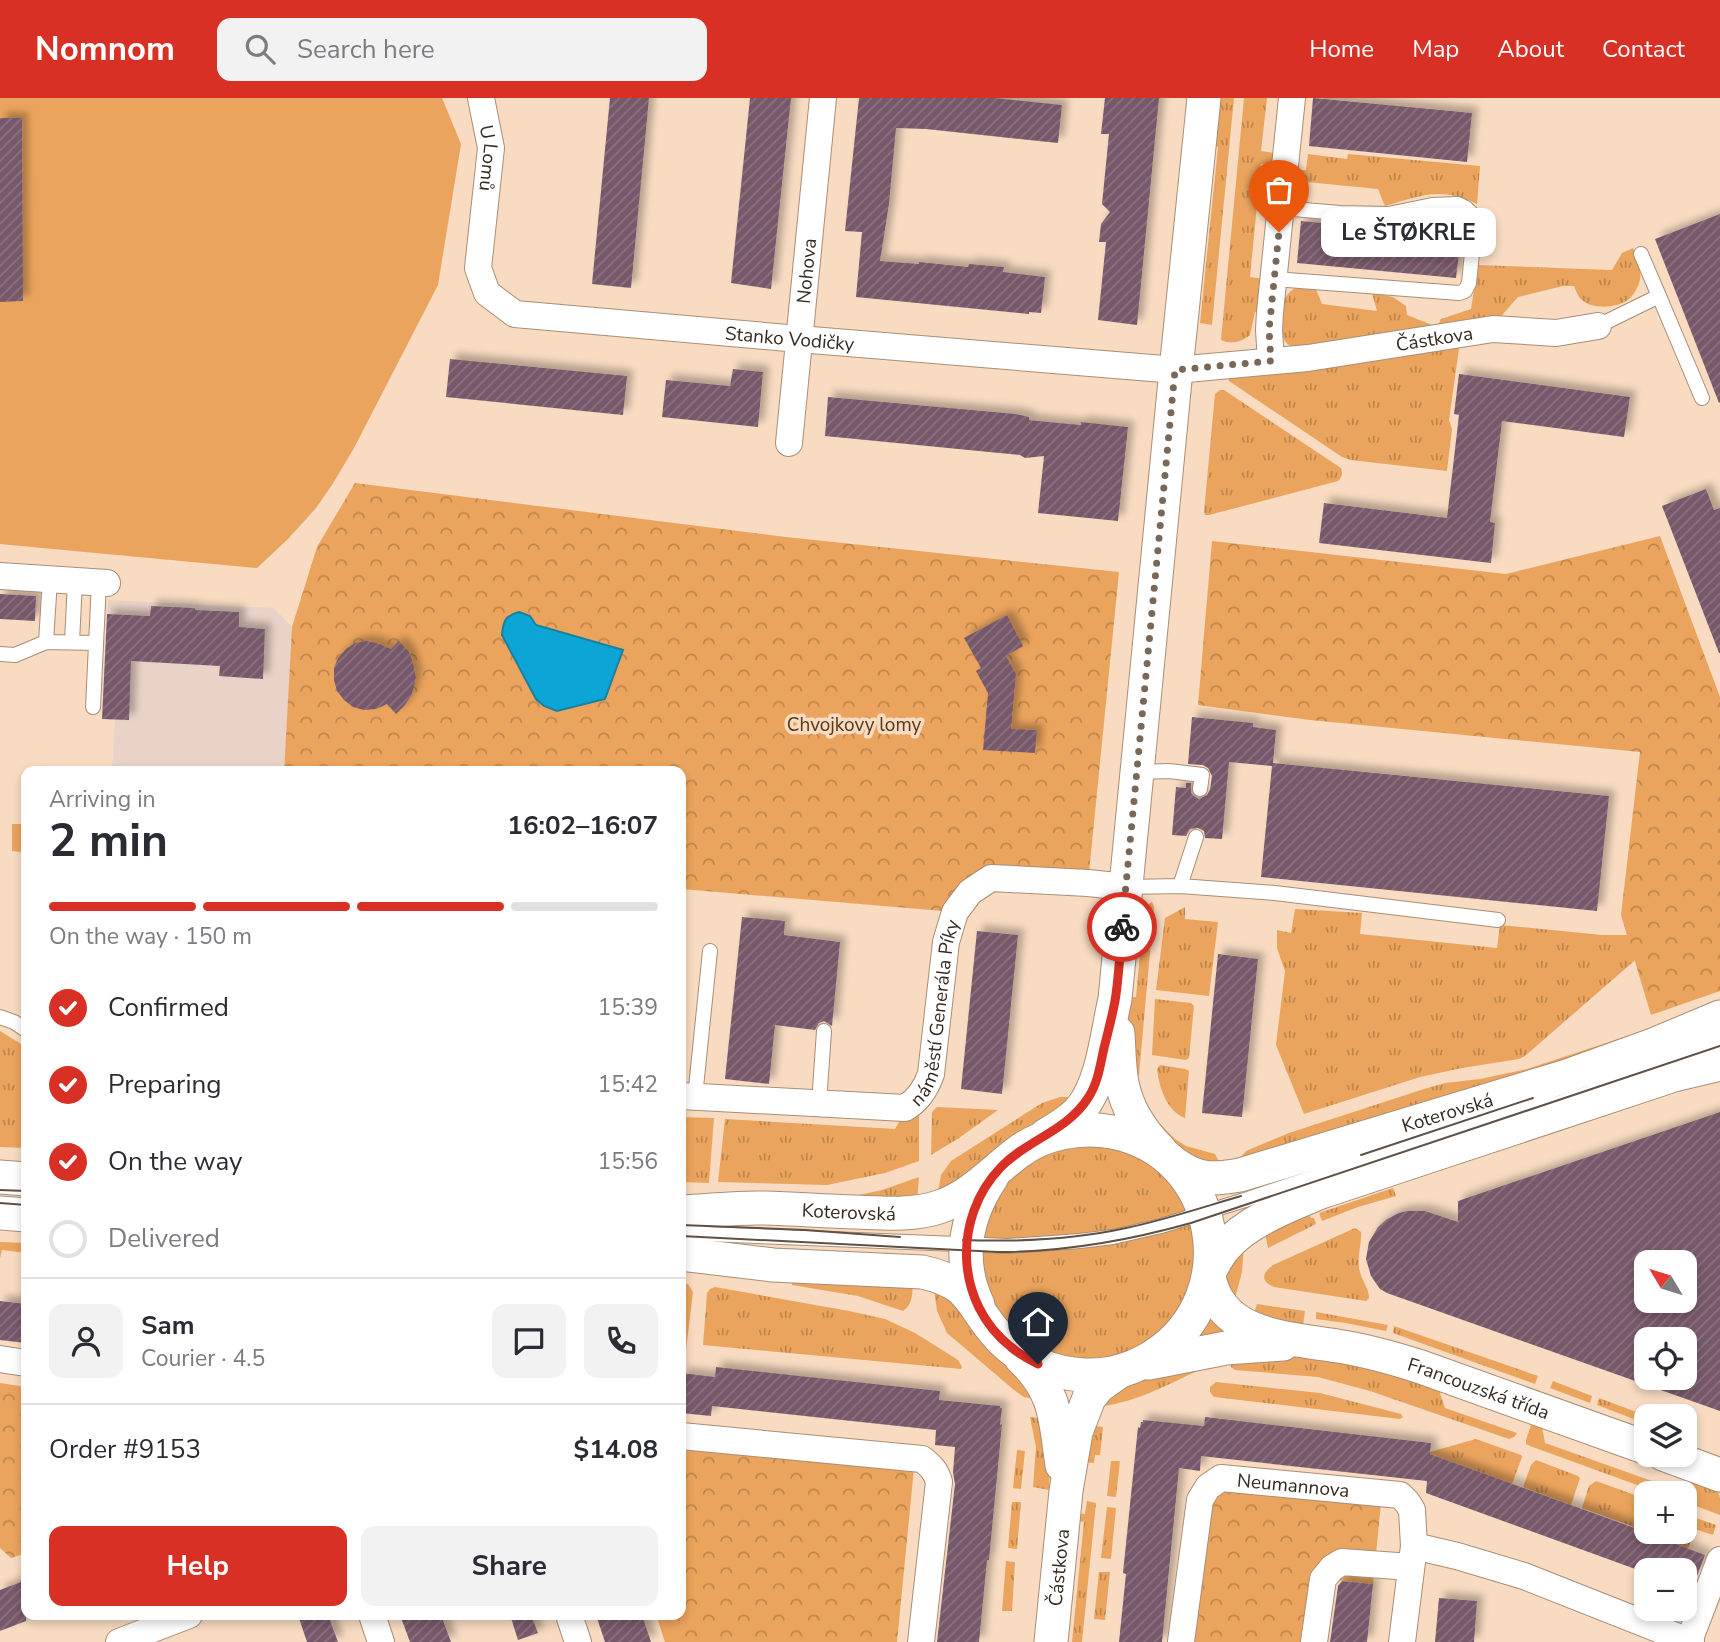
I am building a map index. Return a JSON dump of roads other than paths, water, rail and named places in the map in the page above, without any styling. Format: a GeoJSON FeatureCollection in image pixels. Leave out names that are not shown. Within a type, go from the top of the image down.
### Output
{"type":"FeatureCollection","features":[{"type":"Feature","properties":{"kind":"street","name":"U Lomů"},"geometry":{"type":"LineString","coordinates":[[481,98],[491,148],[485,218]]}},
{"type":"Feature","properties":{"kind":"street","name":"Nohova"},"geometry":{"type":"LineString","coordinates":[[789,443],[822,98]]}},
{"type":"Feature","properties":{"kind":"street"},"geometry":{"type":"LineString","coordinates":[[1038,1141],[1080,1111],[1089,1097],[1096,1083],[1115,999],[1175,370],[1204,98]]}},
{"type":"Feature","properties":{"kind":"street"},"geometry":{"type":"LineString","coordinates":[[1271,361],[1269,330],[1292,98]]}},
{"type":"Feature","properties":{"kind":"street","name":"Stanko Vodičky"},"geometry":{"type":"LineString","coordinates":[[485,218],[478,268],[487,293],[515,314],[1175,370]]}},
{"type":"Feature","properties":{"kind":"street","name":"Částkova"},"geometry":{"type":"LineString","coordinates":[[1175,370],[1307,358],[1493,329],[1556,333],[1598,326]]}},
{"type":"Feature","properties":{"kind":"street"},"geometry":{"type":"LineString","coordinates":[[0,576],[83,581]]}},
{"type":"Feature","properties":{"kind":"street","name":"náměstí Generála Píky"},"geometry":{"type":"LineString","coordinates":[[688,1097],[905,1108],[915,1102],[931,1074],[946,942],[956,912],[970,892],[991,878],[1126,887]]}},
{"type":"Feature","properties":{"kind":"street"},"geometry":{"type":"LineString","coordinates":[[1115,999],[1122,1084],[1128,1103],[1141,1128],[1168,1158]]}},
{"type":"Feature","properties":{"kind":"street","name":"Koterovská"},"geometry":{"type":"LineString","coordinates":[[686,1212],[761,1208],[898,1214],[925,1211],[941,1207],[978,1186],[1019,1151],[1038,1141],[1074,1130],[1112,1132],[1130,1137],[1148,1145],[1188,1173],[1200,1177],[1240,1175],[1567,1076],[1720,1017]]}},
{"type":"Feature","properties":{"kind":"street","name":"Koterovská"},"geometry":{"type":"LineString","coordinates":[[686,1255],[773,1265],[922,1272],[948,1279],[960,1287],[990,1326],[1023,1356],[1053,1370],[1087,1375],[1127,1369],[1164,1349],[1188,1324],[1197,1310],[1209,1273],[1226,1246],[1266,1218],[1336,1186],[1674,1076],[1720,1064]]}},
{"type":"Feature","properties":{"kind":"street","name":"Koterovská"},"geometry":{"type":"LineString","coordinates":[[1168,1158],[1195,1191],[1205,1213],[1210,1235],[1209,1273]]}},
{"type":"Feature","properties":{"kind":"street","name":"Koterovská"},"geometry":{"type":"LineString","coordinates":[[982,1314],[968,1277],[966,1245],[975,1207],[991,1178],[1003,1165]]}},
{"type":"Feature","properties":{"kind":"street"},"geometry":{"type":"LineString","coordinates":[[0,1177],[21,1179]]}},
{"type":"Feature","properties":{"kind":"street"},"geometry":{"type":"LineString","coordinates":[[0,1213],[21,1215]]}},
{"type":"Feature","properties":{"kind":"street","name":"Francouzská třída"},"geometry":{"type":"LineString","coordinates":[[1209,1273],[1214,1295],[1241,1324],[1271,1335],[1363,1351],[1421,1367],[1634,1443]]}},
{"type":"Feature","properties":{"kind":"street","name":"Francouzská třída"},"geometry":{"type":"LineString","coordinates":[[1127,1369],[1226,1348],[1306,1342]]}},
{"type":"Feature","properties":{"kind":"street","name":"Částkova"},"geometry":{"type":"LineString","coordinates":[[1009,1346],[1037,1374],[1050,1396],[1066,1491]]}},
{"type":"Feature","properties":{"kind":"street"},"geometry":{"type":"LineString","coordinates":[[0,1359],[21,1362]]}},
{"type":"Feature","properties":{"kind":"street","name":"Částkova"},"geometry":{"type":"LineString","coordinates":[[1051,1642],[1066,1491],[1076,1432],[1089,1398],[1098,1386],[1127,1369]]}},
{"type":"Feature","properties":{"kind":"street"},"geometry":{"type":"LineString","coordinates":[[686,1436],[922,1459],[931,1465],[939,1482],[921,1642]]}},
{"type":"Feature","properties":{"kind":"street"},"geometry":{"type":"LineString","coordinates":[[1697,1467],[1720,1475]]}},
{"type":"Feature","properties":{"kind":"street","name":"Neumannova"},"geometry":{"type":"LineString","coordinates":[[1181,1642],[1200,1500],[1208,1487],[1222,1478],[1400,1495],[1412,1510],[1413,1557],[1402,1642]]}},
{"type":"Feature","properties":{"kind":"street"},"geometry":{"type":"LineString","coordinates":[[1314,1642],[1323,1578],[1332,1567],[1342,1562],[1457,1556],[1524,1576],[1690,1642],[1720,1560]]}},
{"type":"Feature","properties":{"kind":"street"},"geometry":{"type":"LineString","coordinates":[[119,1642],[176,1620]]}},
{"type":"Feature","properties":{"kind":"street"},"geometry":{"type":"LineString","coordinates":[[374,1620],[381,1642]]}},
{"type":"Feature","properties":{"kind":"street"},"geometry":{"type":"LineString","coordinates":[[571,1620],[578,1642]]}},
{"type":"Feature","properties":{"kind":"lane"},"geometry":{"type":"LineString","coordinates":[[1274,279],[1459,293],[1465,291],[1469,283],[1475,224],[1472,214],[1458,204],[1432,205],[1388,214],[1281,208]]}},
{"type":"Feature","properties":{"kind":"lane"},"geometry":{"type":"LineString","coordinates":[[1642,254],[1702,398]]}},
{"type":"Feature","properties":{"kind":"lane"},"geometry":{"type":"LineString","coordinates":[[1598,326],[1659,296]]}},
{"type":"Feature","properties":{"kind":"lane"},"geometry":{"type":"LineString","coordinates":[[46,642],[83,581]]}},
{"type":"Feature","properties":{"kind":"lane"},"geometry":{"type":"LineString","coordinates":[[72,642],[83,581]]}},
{"type":"Feature","properties":{"kind":"lane"},"geometry":{"type":"LineString","coordinates":[[83,581],[96,643],[93,707]]}},
{"type":"Feature","properties":{"kind":"lane"},"geometry":{"type":"LineString","coordinates":[[0,654],[15,655],[46,642],[96,643]]}},
{"type":"Feature","properties":{"kind":"lane"},"geometry":{"type":"LineString","coordinates":[[1137,772],[1169,771],[1202,775],[1200,789]]}},
{"type":"Feature","properties":{"kind":"lane"},"geometry":{"type":"LineString","coordinates":[[1180,886],[1196,837]]}},
{"type":"Feature","properties":{"kind":"lane"},"geometry":{"type":"LineString","coordinates":[[1126,887],[1180,886],[1275,893],[1498,920]]}},
{"type":"Feature","properties":{"kind":"lane"},"geometry":{"type":"LineString","coordinates":[[688,1097],[710,951]]}},
{"type":"Feature","properties":{"kind":"lane"},"geometry":{"type":"LineString","coordinates":[[0,1017],[21,1027]]}},
{"type":"Feature","properties":{"kind":"lane"},"geometry":{"type":"LineString","coordinates":[[818,1104],[824,1031]]}},
{"type":"Feature","properties":{"kind":"lane","name":"Koterovská"},"geometry":{"type":"LineString","coordinates":[[686,1233],[1030,1246],[1129,1234],[1205,1213],[1720,1042]]}},
{"type":"Feature","properties":{"kind":"lane"},"geometry":{"type":"LineString","coordinates":[[1674,1076],[1708,1077],[1720,1082]]}},
{"type":"Feature","properties":{"kind":"water"},"geometry":{"type":"Polygon","coordinates":[[[519,612],[530,616],[536,625],[623,650],[605,699],[557,711],[544,706],[536,699],[502,635],[506,620],[519,612]]]}},
{"type":"Feature","properties":{"kind":"tram line"},"geometry":{"type":"LineString","coordinates":[[686,1236],[998,1252],[1071,1248],[1119,1240],[1191,1223],[1720,1046]]}},
{"type":"Feature","properties":{"kind":"tram line"},"geometry":{"type":"LineString","coordinates":[[1361,1155],[1533,1098]]}},
{"type":"Feature","properties":{"kind":"tram line"},"geometry":{"type":"LineString","coordinates":[[0,1190],[21,1191]]}},
{"type":"Feature","properties":{"kind":"tram line"},"geometry":{"type":"LineString","coordinates":[[963,1240],[1045,1239],[1106,1232],[1241,1196]]}},
{"type":"Feature","properties":{"kind":"tram line"},"geometry":{"type":"LineString","coordinates":[[0,1203],[21,1205]]}},
{"type":"Feature","properties":{"kind":"tram line"},"geometry":{"type":"LineString","coordinates":[[686,1225],[900,1237]]}},
{"type":"Feature","properties":{"kind":"place","name":"Le ŠTØKRLE"},"geometry":{"type":"Point","coordinates":[1279,232]}},
{"type":"Feature","properties":{"kind":"park label","name":"Chvojkovy lomy"},"geometry":{"type":"Point","coordinates":[854,724]}}]}
